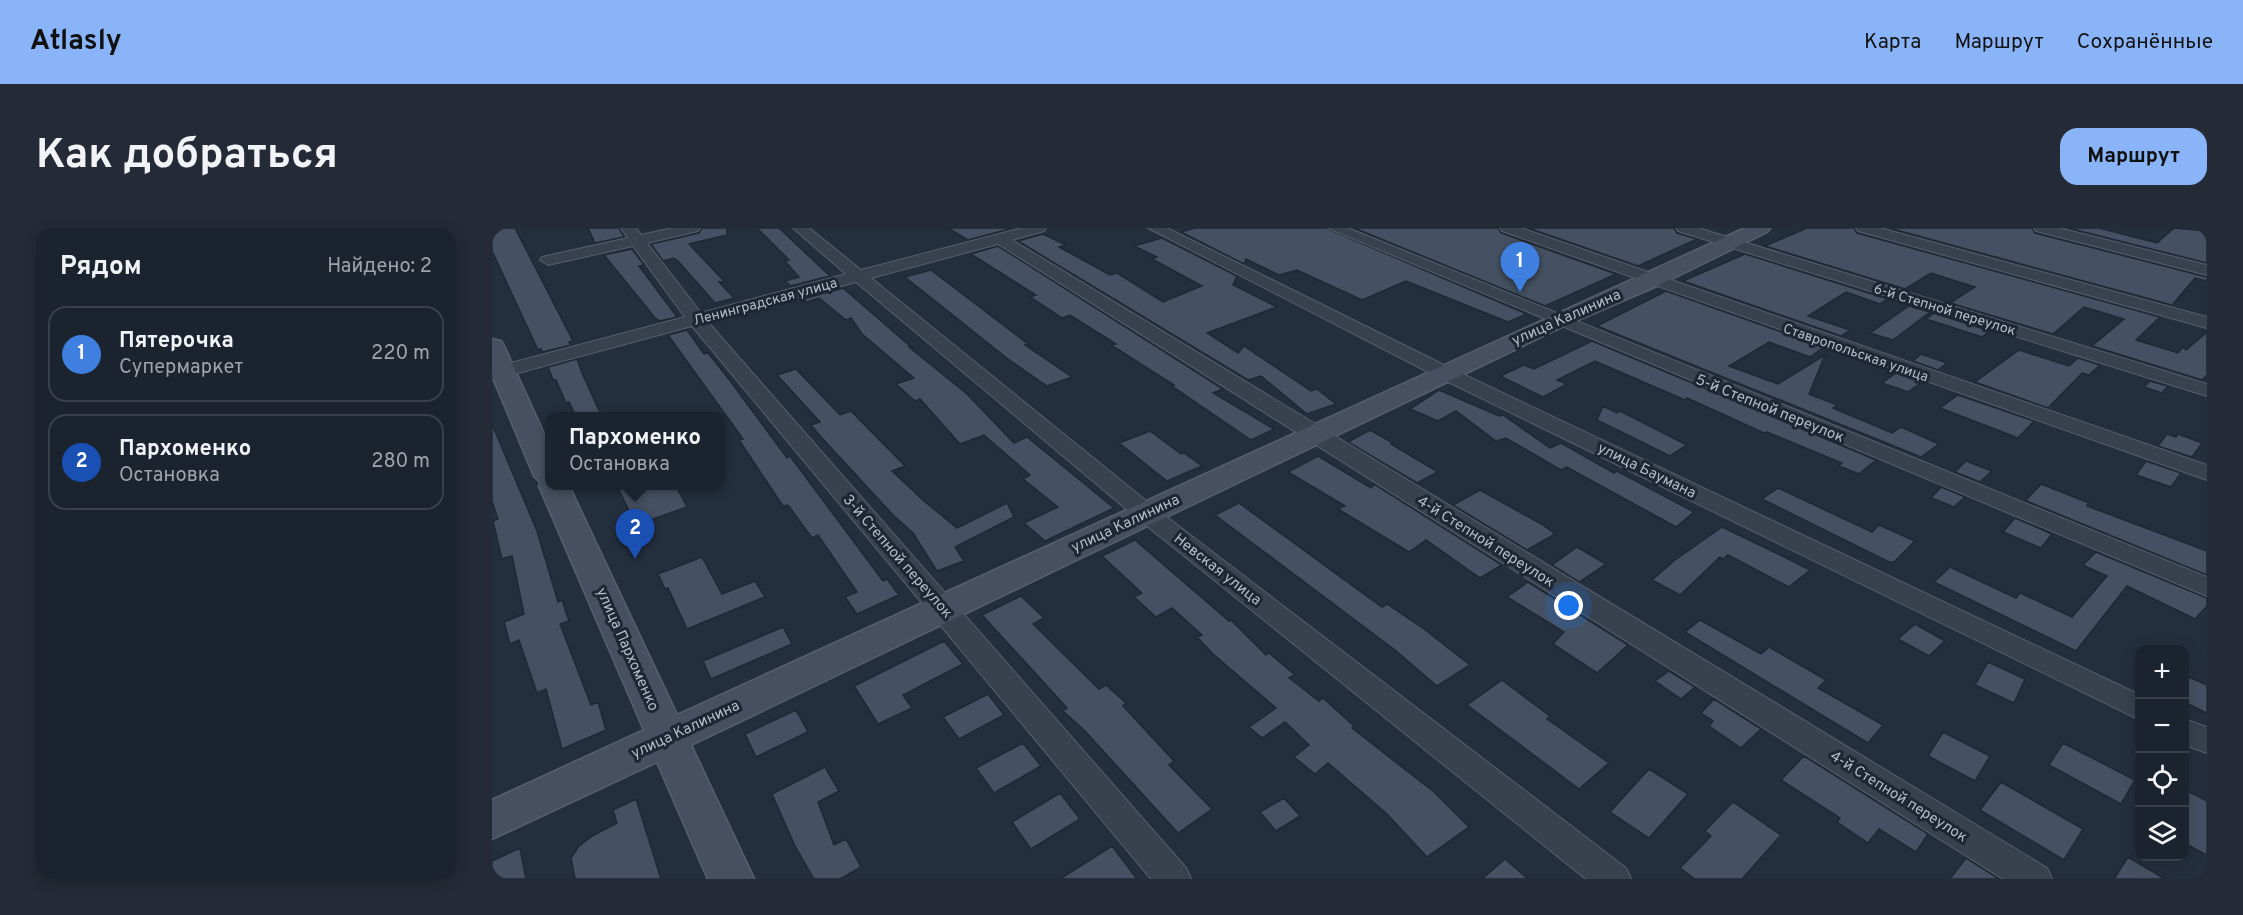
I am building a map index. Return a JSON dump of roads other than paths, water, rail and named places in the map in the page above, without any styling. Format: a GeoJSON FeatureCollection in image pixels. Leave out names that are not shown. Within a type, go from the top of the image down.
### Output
{"type":"FeatureCollection","features":[{"type":"Feature","properties":{"kind":"street"},"geometry":{"type":"LineString","coordinates":[[548,260],[633,234],[693,228]]}},
{"type":"Feature","properties":{"kind":"street","name":"Невская улица"},"geometry":{"type":"LineString","coordinates":[[800,228],[1146,513],[1613,879]]}},
{"type":"Feature","properties":{"kind":"street","name":"Ленинградская улица"},"geometry":{"type":"LineString","coordinates":[[497,372],[1039,228]]}},
{"type":"Feature","properties":{"kind":"street","name":"улица Баумана"},"geometry":{"type":"LineString","coordinates":[[1155,228],[1445,373],[2135,707]]}},
{"type":"Feature","properties":{"kind":"street","name":"5-й Степной переулок"},"geometry":{"type":"LineString","coordinates":[[1335,228],[1556,321],[2207,587]]}},
{"type":"Feature","properties":{"kind":"street","name":"Ставропольская улица"},"geometry":{"type":"LineString","coordinates":[[1507,228],[2207,473]]}},
{"type":"Feature","properties":{"kind":"street","name":"6-й Степной переулок"},"geometry":{"type":"LineString","coordinates":[[1683,228],[2207,390]]}},
{"type":"Feature","properties":{"kind":"street","name":"улица Калинина"},"geometry":{"type":"LineString","coordinates":[[492,820],[1313,434],[1760,228]]}},
{"type":"Feature","properties":{"kind":"street"},"geometry":{"type":"LineString","coordinates":[[1863,228],[2207,323]]}},
{"type":"Feature","properties":{"kind":"street"},"geometry":{"type":"LineString","coordinates":[[2041,228],[2207,270]]}},
{"type":"Feature","properties":{"kind":"street","name":"3-й Степной переулок"},"geometry":{"type":"LineString","coordinates":[[633,234],[696,319],[1173,879]]}},
{"type":"Feature","properties":{"kind":"street","name":"4-й Степной переулок"},"geometry":{"type":"LineString","coordinates":[[999,238],[2034,879]]}},
{"type":"Feature","properties":{"kind":"street"},"geometry":{"type":"LineString","coordinates":[[492,346],[497,372],[545,468]]}},
{"type":"Feature","properties":{"kind":"street","name":"улица Пархоменко"},"geometry":{"type":"LineString","coordinates":[[556,490],[731,879]]}},
{"type":"Feature","properties":{"kind":"street"},"geometry":{"type":"LineString","coordinates":[[2189,733],[2207,741]]}},
{"type":"Feature","properties":{"kind":"place","name":"Пятерочка"},"geometry":{"type":"Point","coordinates":[1520,292]}},
{"type":"Feature","properties":{"kind":"place","name":"Пархоменко"},"geometry":{"type":"Point","coordinates":[635,559]}}]}
